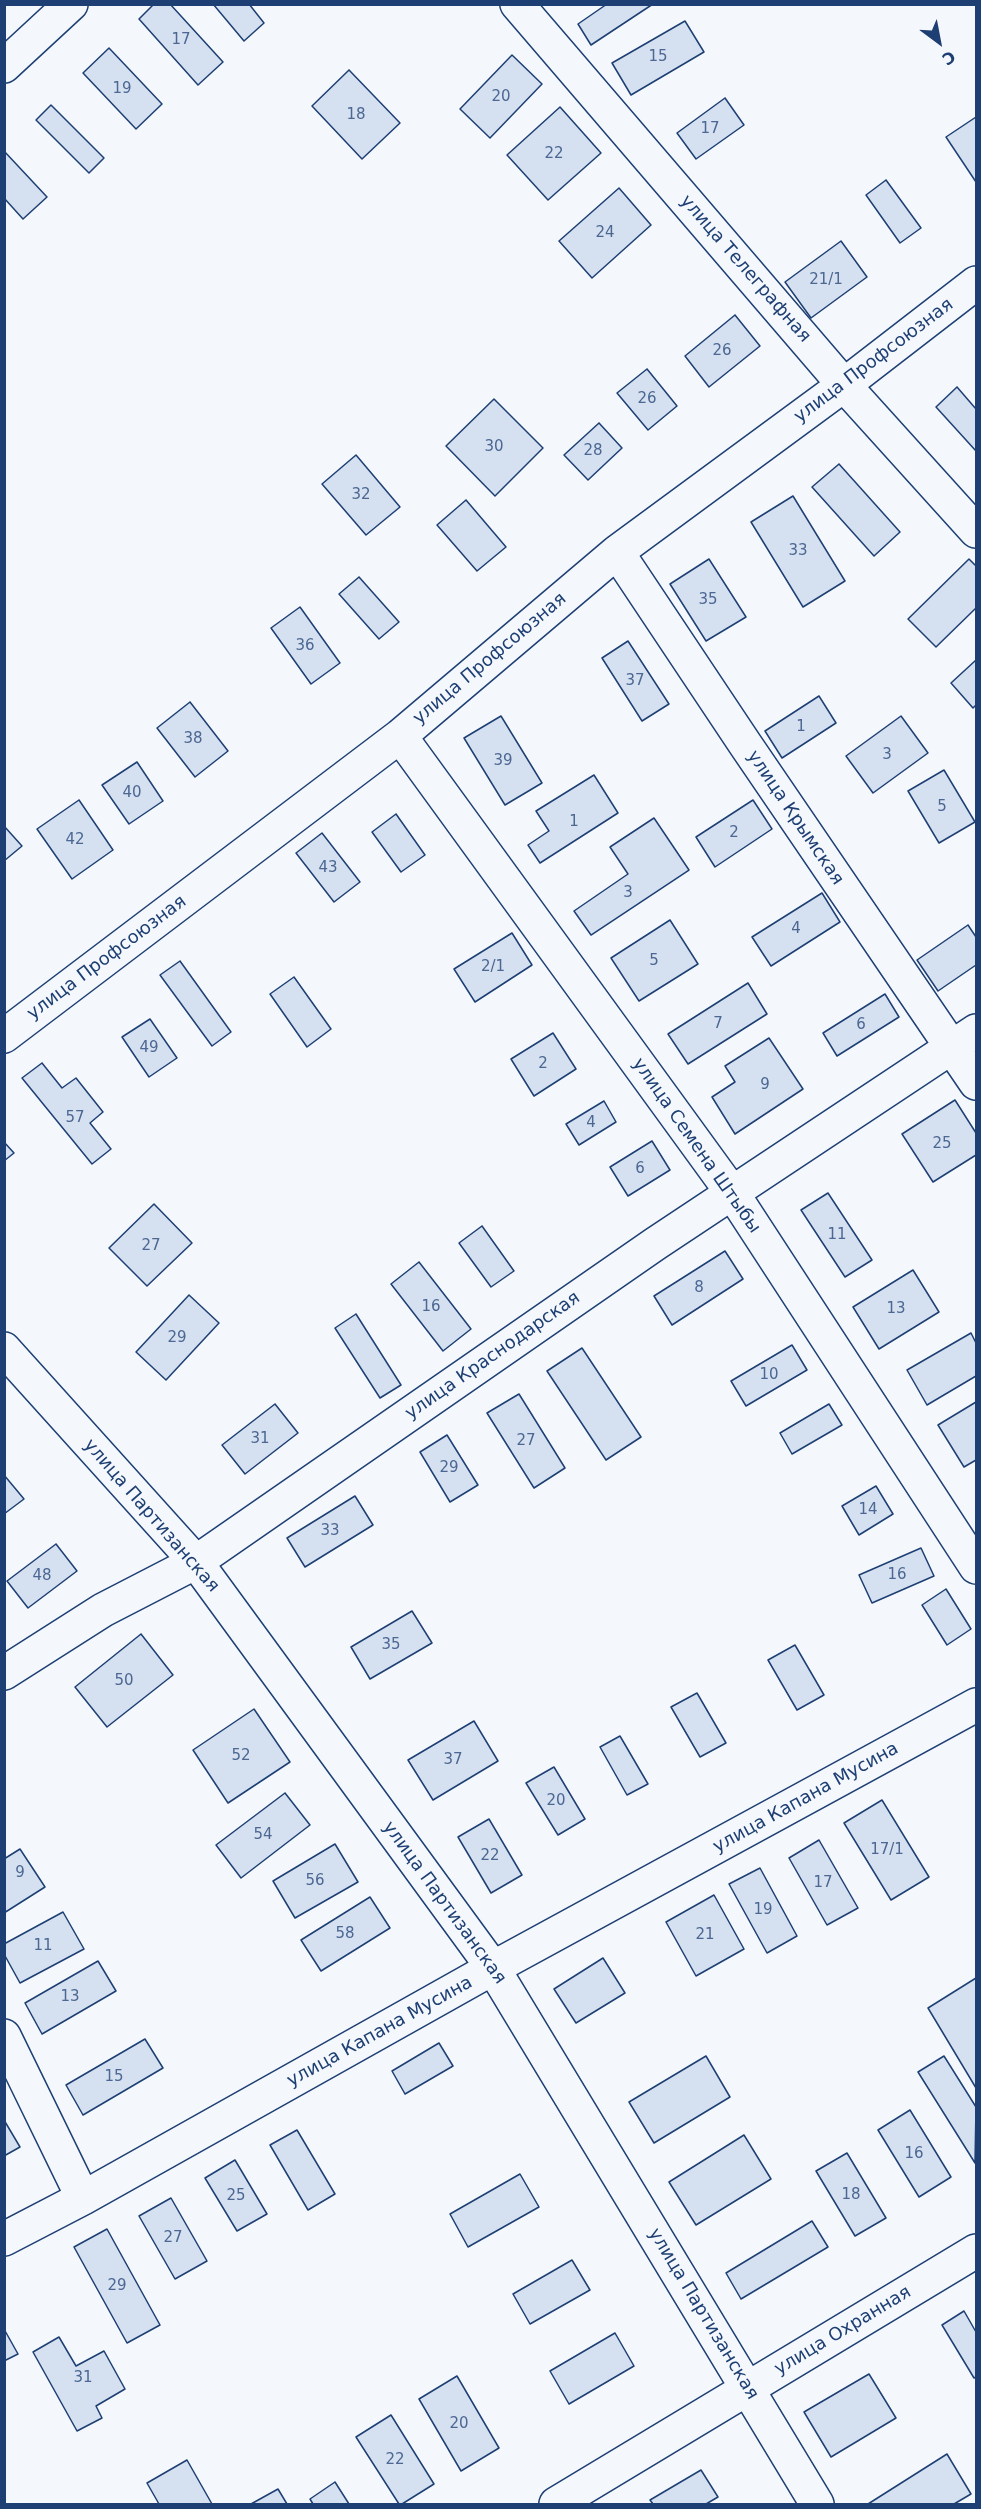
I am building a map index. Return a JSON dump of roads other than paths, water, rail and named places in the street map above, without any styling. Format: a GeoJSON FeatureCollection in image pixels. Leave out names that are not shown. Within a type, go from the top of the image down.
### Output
{"type":"FeatureCollection","features":[{"type":"Feature","properties":{"kind":"street"},"geometry":{"type":"LineString","coordinates":[[4,66],[72,4]]}},
{"type":"Feature","properties":{"kind":"street","name":"улица Телеграфная"},"geometry":{"type":"LineString","coordinates":[[517,4],[844,385],[976,531]]}},
{"type":"Feature","properties":{"kind":"street","name":"улица Профсоюзная"},"geometry":{"type":"LineString","coordinates":[[4,1036],[400,736],[617,552],[844,385],[976,283]]}},
{"type":"Feature","properties":{"kind":"street","name":"улица Крымская"},"geometry":{"type":"LineString","coordinates":[[617,552],[964,1040],[976,1083]]}},
{"type":"Feature","properties":{"kind":"street","name":"улица Семена Штыбы"},"geometry":{"type":"LineString","coordinates":[[400,736],[733,1194],[976,1567]]}},
{"type":"Feature","properties":{"kind":"street","name":"улица Краснодарская"},"geometry":{"type":"LineString","coordinates":[[4,1673],[103,1610],[196,1562],[499,1350],[964,1040]]}},
{"type":"Feature","properties":{"kind":"street","name":"улица Партизанская"},"geometry":{"type":"LineString","coordinates":[[4,1349],[196,1562],[494,1968],[817,2505]]}},
{"type":"Feature","properties":{"kind":"street","name":"улица Капана Мусина"},"geometry":{"type":"LineString","coordinates":[[4,2239],[83,2198],[494,1968],[976,1705]]}},
{"type":"Feature","properties":{"kind":"street"},"geometry":{"type":"LineString","coordinates":[[4,2036],[83,2198]]}},
{"type":"Feature","properties":{"kind":"street","name":"улица Охранная"},"geometry":{"type":"LineString","coordinates":[[555,2505],[747,2387],[976,2251]]}}]}
